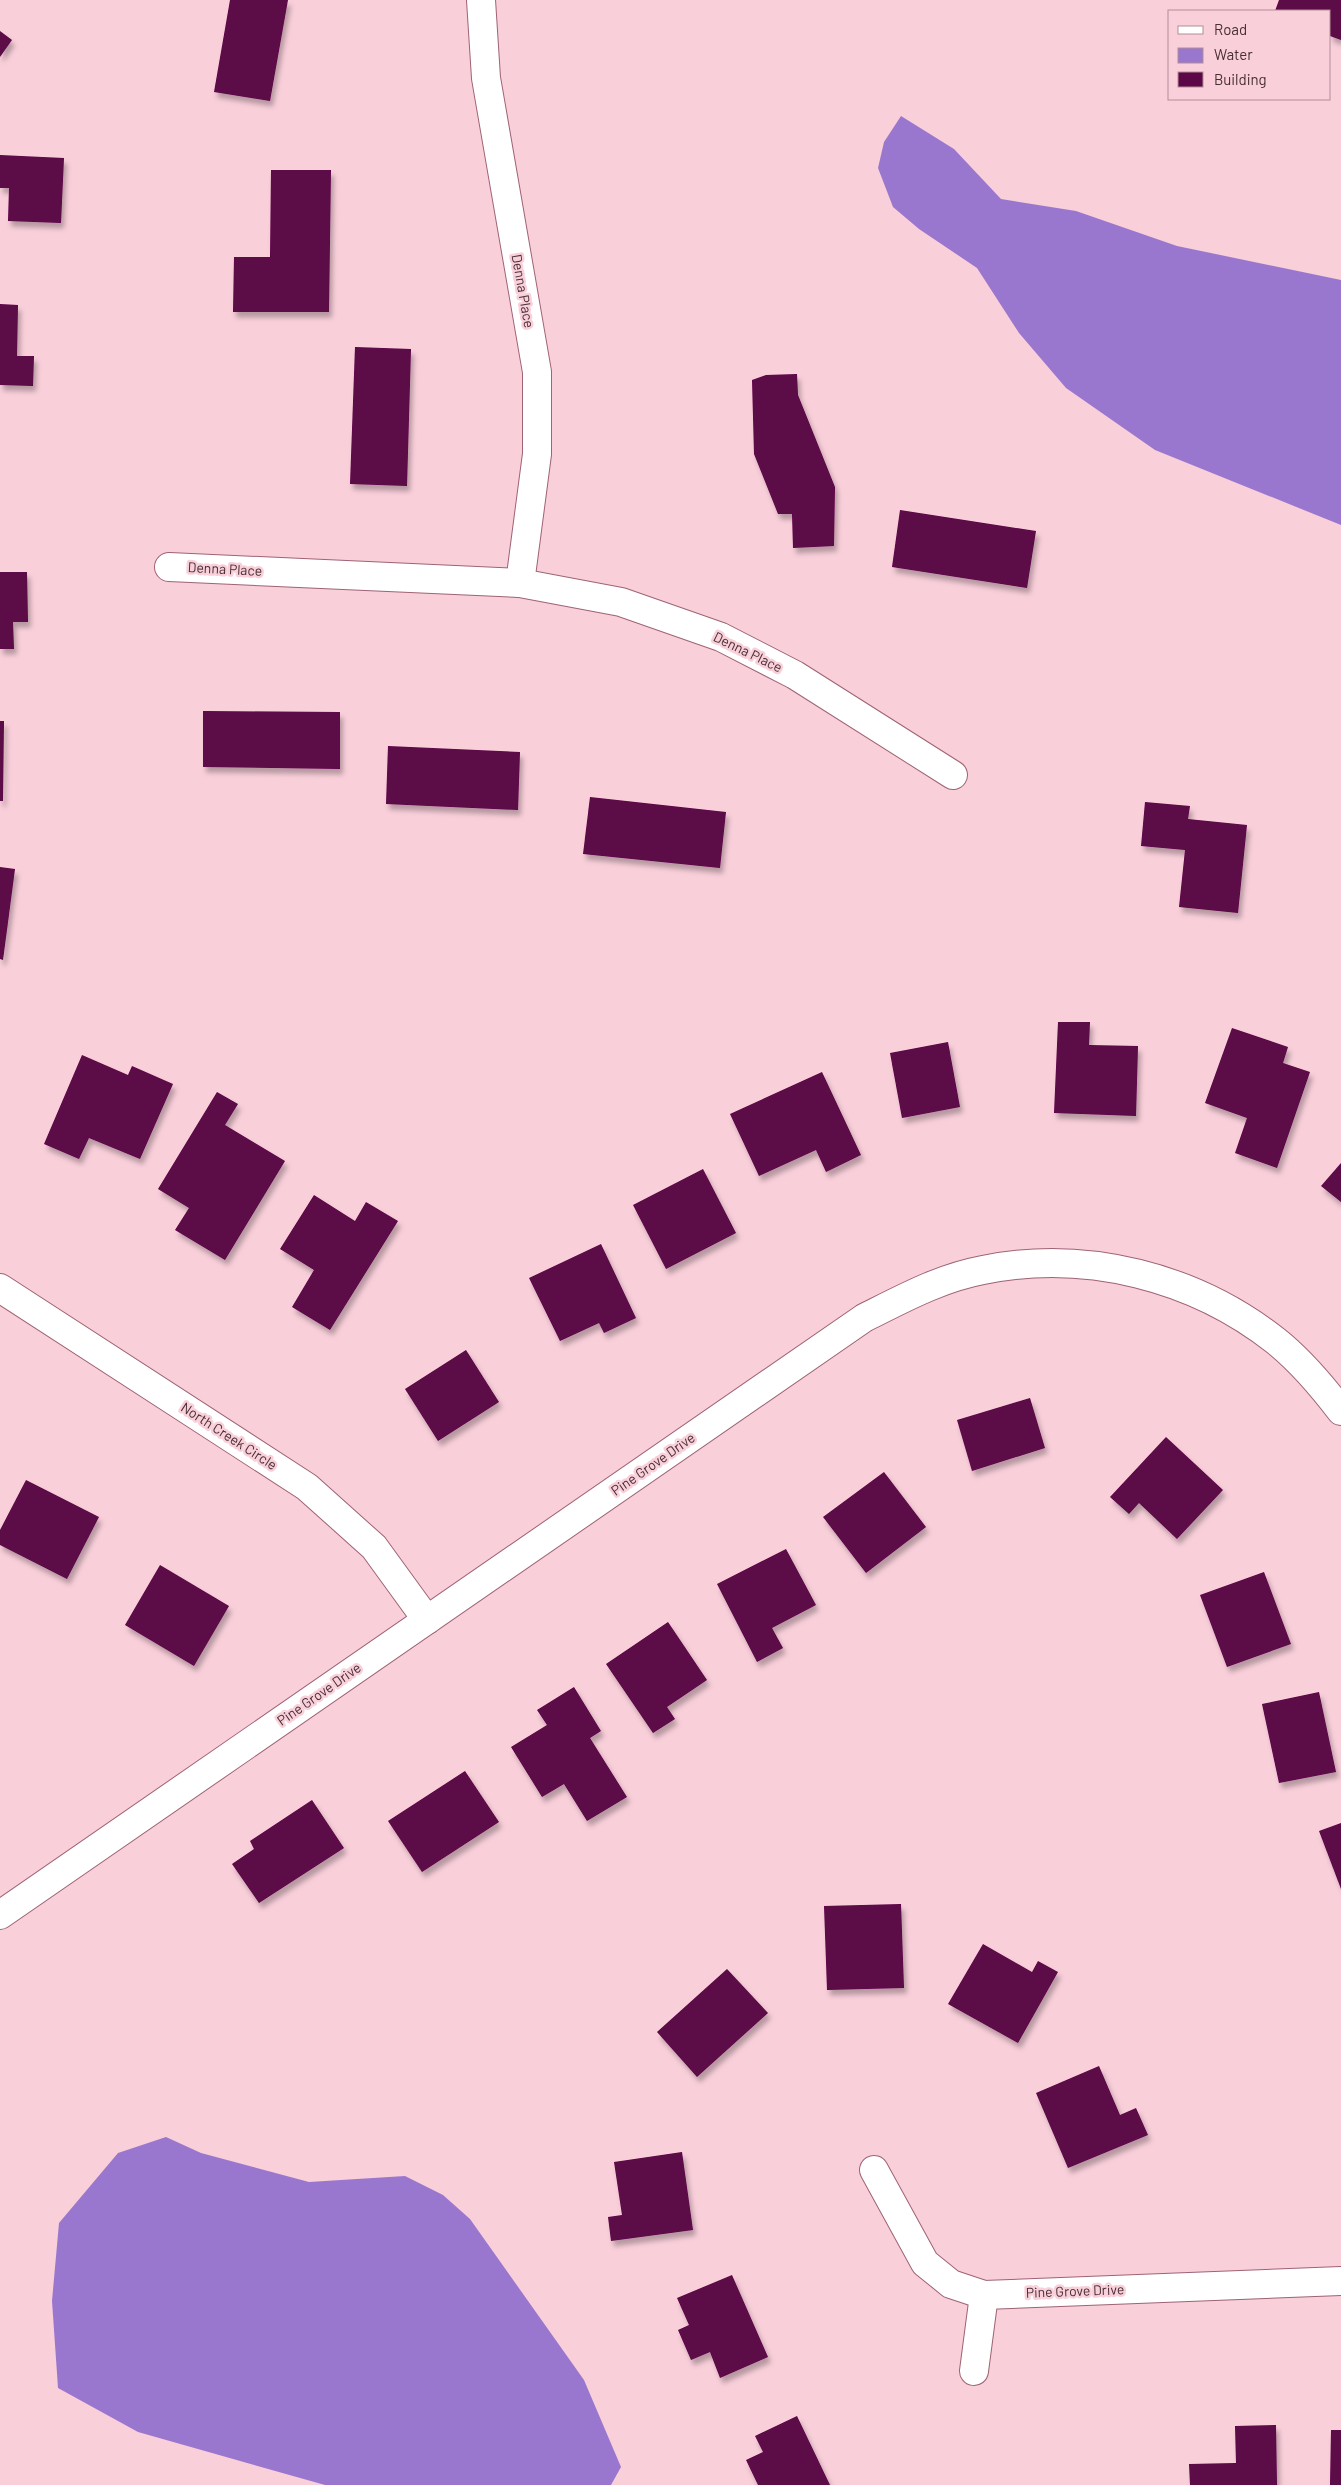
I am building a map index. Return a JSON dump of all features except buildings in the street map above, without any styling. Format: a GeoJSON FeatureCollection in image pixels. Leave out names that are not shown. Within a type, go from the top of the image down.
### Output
{"type":"FeatureCollection","features":[{"type":"Feature","properties":{"kind":"street","name":"Denna Place"},"geometry":{"type":"LineString","coordinates":[[481,0],[486,78],[537,372],[537,454],[520,583]]}},
{"type":"Feature","properties":{"kind":"street","name":"Denna Place"},"geometry":{"type":"LineString","coordinates":[[169,567],[520,583],[622,602],[722,637],[795,675],[953,775]]}},
{"type":"Feature","properties":{"kind":"street","name":"Pine Grove Drive"},"geometry":{"type":"LineString","coordinates":[[0,1915],[864,1318],[924,1288],[983,1270],[1037,1263],[1087,1264],[1141,1274],[1188,1289],[1237,1313],[1277,1342],[1317,1380],[1341,1411]]}},
{"type":"Feature","properties":{"kind":"street","name":"North Creek Circle"},"geometry":{"type":"LineString","coordinates":[[0,1288],[307,1486],[374,1547],[427,1620]]}},
{"type":"Feature","properties":{"kind":"street","name":"Pine Grove Drive"},"geometry":{"type":"LineString","coordinates":[[874,2170],[925,2262],[951,2284],[984,2294],[1341,2281]]}},
{"type":"Feature","properties":{"kind":"street"},"geometry":{"type":"LineString","coordinates":[[974,2371],[984,2294]]}},
{"type":"Feature","properties":{"kind":"water"},"geometry":{"type":"Polygon","coordinates":[[[901,116],[954,149],[1001,199],[1076,211],[1177,246],[1341,280],[1341,525],[1155,450],[1066,388],[1019,333],[977,268],[919,229],[893,207],[878,168],[884,142],[901,116]]]}},
{"type":"Feature","properties":{"kind":"water"},"geometry":{"type":"Polygon","coordinates":[[[166,2137],[201,2153],[309,2182],[405,2176],[443,2195],[470,2219],[584,2380],[621,2467],[611,2485],[325,2485],[138,2432],[58,2388],[52,2301],[59,2223],[118,2153],[166,2137]]]}}]}
